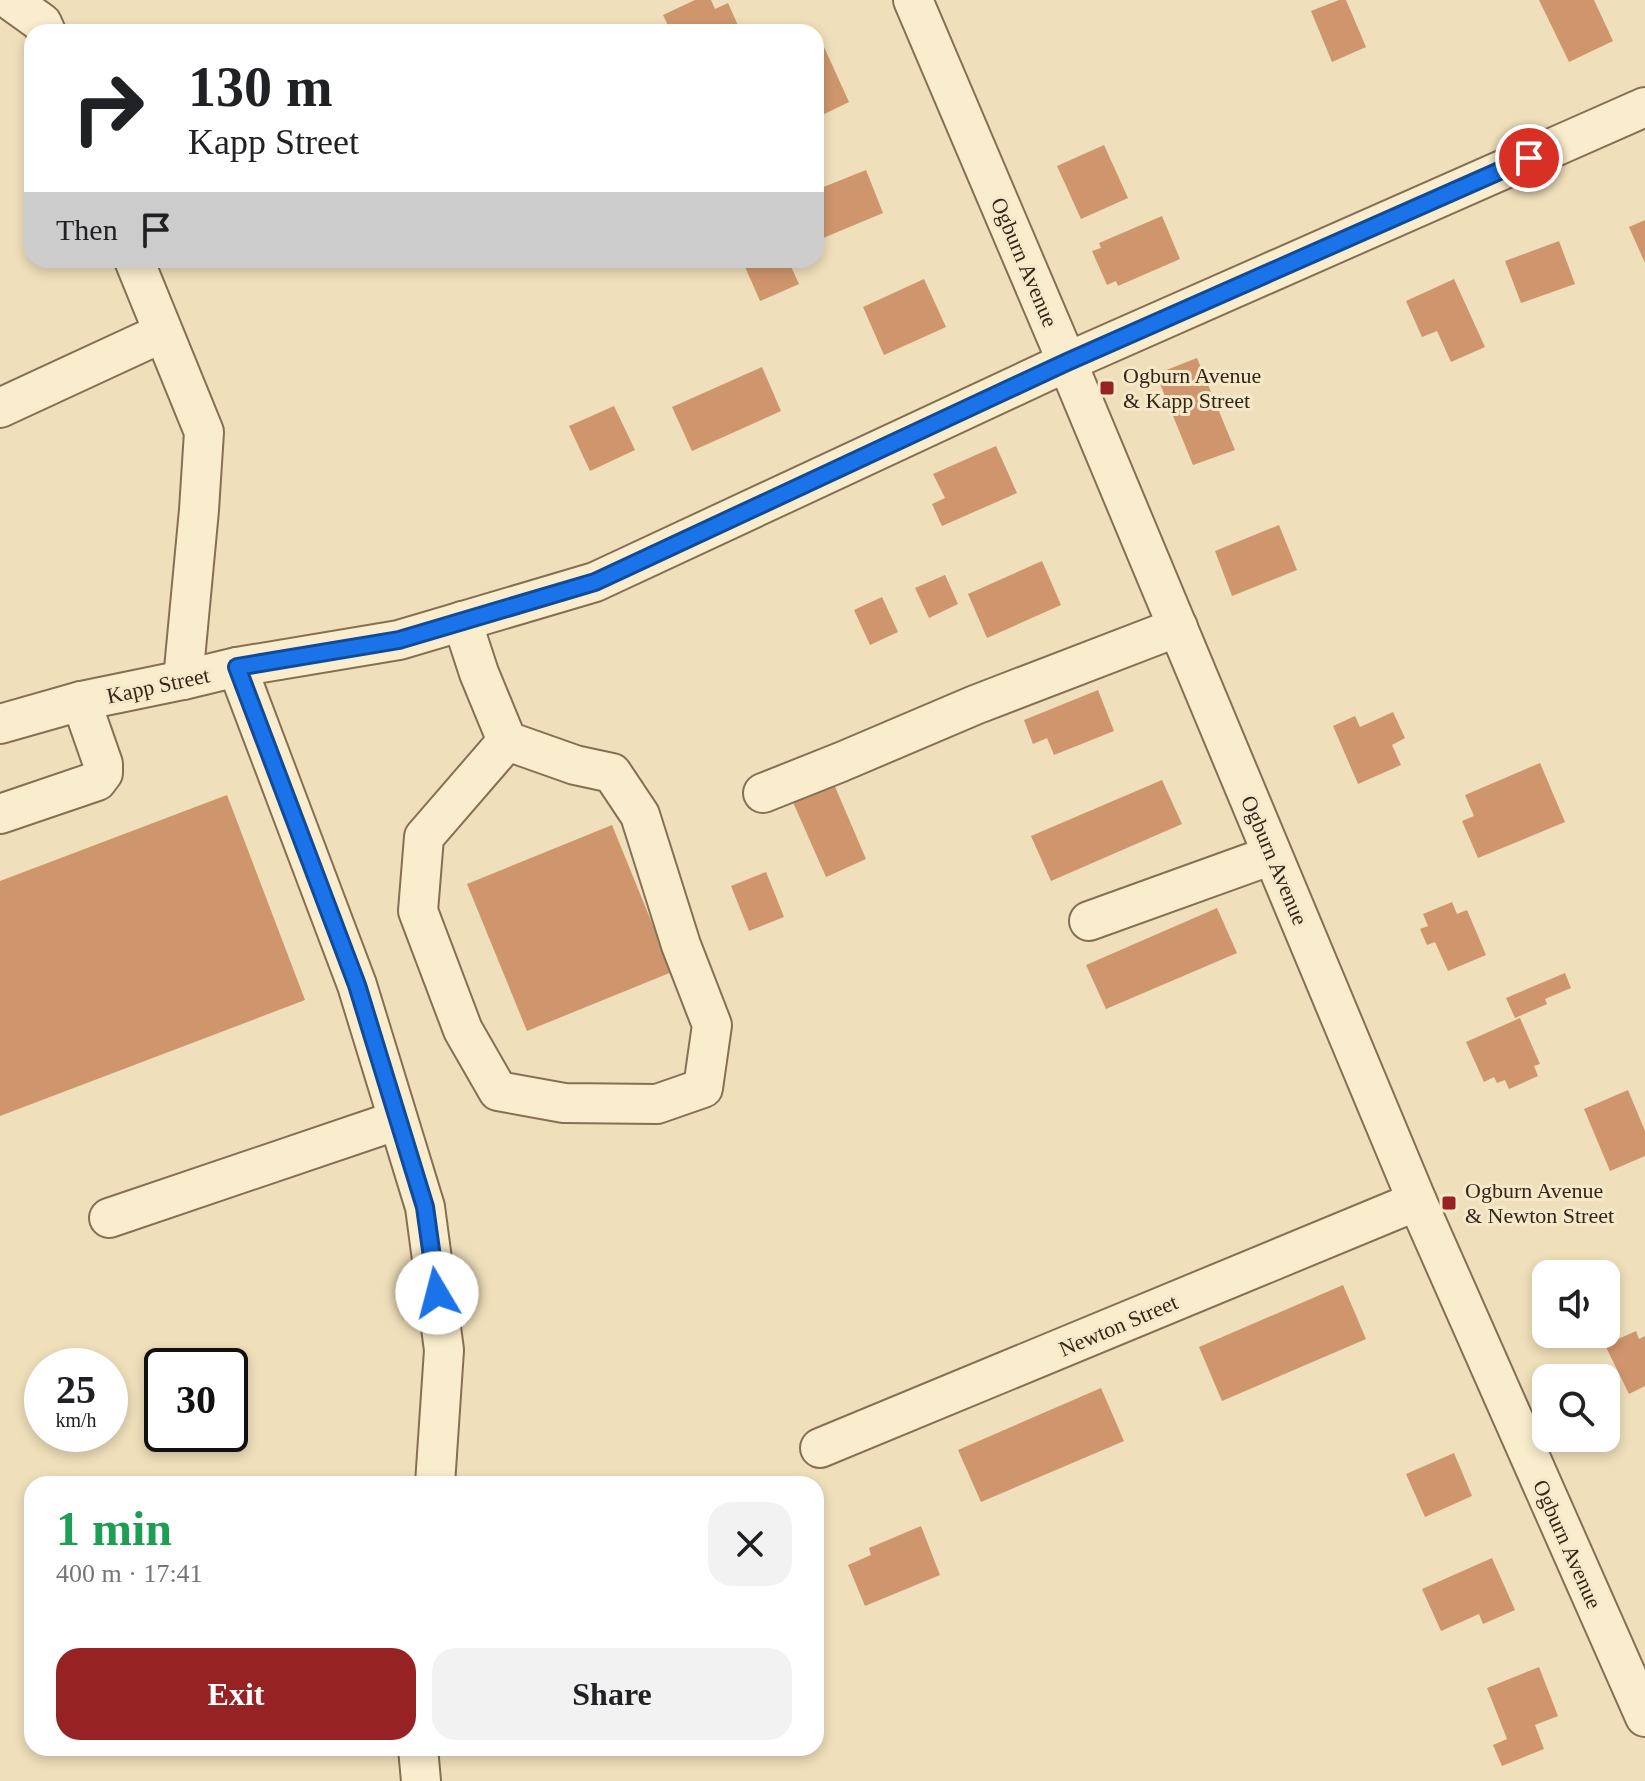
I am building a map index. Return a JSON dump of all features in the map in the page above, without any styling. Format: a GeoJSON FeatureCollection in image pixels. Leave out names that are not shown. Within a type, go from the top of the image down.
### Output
{"type":"FeatureCollection","features":[{"type":"Feature","properties":{"kind":"street"},"geometry":{"type":"LineString","coordinates":[[10,0],[42,24]]}},
{"type":"Feature","properties":{"kind":"street","name":"Ogburn Avenue"},"geometry":{"type":"LineString","coordinates":[[913,0],[1417,1201],[1645,1717]]}},
{"type":"Feature","properties":{"kind":"street","name":"Kapp Street"},"geometry":{"type":"LineString","coordinates":[[0,724],[81,701],[237,667],[399,640],[595,582],[1067,362],[1645,107]]}},
{"type":"Feature","properties":{"kind":"street"},"geometry":{"type":"LineString","coordinates":[[137,268],[204,432],[183,680]]}},
{"type":"Feature","properties":{"kind":"street"},"geometry":{"type":"LineString","coordinates":[[0,408],[162,333]]}},
{"type":"Feature","properties":{"kind":"street"},"geometry":{"type":"LineString","coordinates":[[462,621],[507,741],[575,765],[612,773],[640,815],[681,945],[712,1025],[703,1088],[657,1104],[564,1103],[498,1091],[463,1030],[418,911],[424,837],[507,741]]}},
{"type":"Feature","properties":{"kind":"street"},"geometry":{"type":"LineString","coordinates":[[763,793],[975,705],[1178,627]]}},
{"type":"Feature","properties":{"kind":"street"},"geometry":{"type":"LineString","coordinates":[[237,667],[357,985],[425,1207],[444,1350],[436,1476]]}},
{"type":"Feature","properties":{"kind":"street"},"geometry":{"type":"LineString","coordinates":[[0,814],[97,781],[103,773],[103,764],[81,701]]}},
{"type":"Feature","properties":{"kind":"street"},"geometry":{"type":"LineString","coordinates":[[1089,921],[1272,855]]}},
{"type":"Feature","properties":{"kind":"street"},"geometry":{"type":"LineString","coordinates":[[109,1218],[398,1120]]}},
{"type":"Feature","properties":{"kind":"street","name":"Newton Street"},"geometry":{"type":"LineString","coordinates":[[820,1448],[1417,1201]]}},
{"type":"Feature","properties":{"kind":"street"},"geometry":{"type":"LineString","coordinates":[[419,1756],[421,1781]]}},
{"type":"Feature","properties":{"kind":"building"},"geometry":{"type":"Polygon","coordinates":[[[695,0],[711,0],[715,9],[728,3],[737,24],[667,24],[663,15],[695,0]]]}},
{"type":"Feature","properties":{"kind":"building"},"geometry":{"type":"Polygon","coordinates":[[[1346,0],[1366,47],[1332,62],[1311,11],[1346,0]]]}},
{"type":"Feature","properties":{"kind":"building"},"geometry":{"type":"Polygon","coordinates":[[[1539,0],[1594,0],[1613,41],[1569,62],[1539,0]]]}},
{"type":"Feature","properties":{"kind":"building"},"geometry":{"type":"Polygon","coordinates":[[[824,47],[849,102],[824,114],[824,47]]]}},
{"type":"Feature","properties":{"kind":"building"},"geometry":{"type":"Polygon","coordinates":[[[1104,145],[1128,198],[1081,219],[1057,166],[1104,145]]]}},
{"type":"Feature","properties":{"kind":"building"},"geometry":{"type":"Polygon","coordinates":[[[866,170],[883,213],[824,238],[824,187],[866,170]]]}},
{"type":"Feature","properties":{"kind":"building"},"geometry":{"type":"Polygon","coordinates":[[[1162,216],[1180,259],[1118,286],[1116,281],[1107,285],[1092,251],[1101,248],[1099,243],[1162,216]]]}},
{"type":"Feature","properties":{"kind":"building"},"geometry":{"type":"Polygon","coordinates":[[[1645,220],[1645,263],[1629,227],[1645,220]]]}},
{"type":"Feature","properties":{"kind":"building"},"geometry":{"type":"Polygon","coordinates":[[[1559,241],[1575,284],[1521,303],[1505,261],[1559,241]]]}},
{"type":"Feature","properties":{"kind":"building"},"geometry":{"type":"Polygon","coordinates":[[[746,268],[792,268],[799,284],[760,301],[746,268]]]}},
{"type":"Feature","properties":{"kind":"building"},"geometry":{"type":"Polygon","coordinates":[[[924,279],[946,327],[884,355],[863,307],[924,279]]]}},
{"type":"Feature","properties":{"kind":"building"},"geometry":{"type":"Polygon","coordinates":[[[1454,279],[1485,347],[1451,362],[1437,331],[1422,337],[1406,301],[1454,279]]]}},
{"type":"Feature","properties":{"kind":"building"},"geometry":{"type":"Polygon","coordinates":[[[1197,358],[1235,450],[1193,465],[1156,374],[1197,358]]]}},
{"type":"Feature","properties":{"kind":"building"},"geometry":{"type":"Polygon","coordinates":[[[762,367],[781,411],[692,451],[672,407],[762,367]]]}},
{"type":"Feature","properties":{"kind":"building"},"geometry":{"type":"Polygon","coordinates":[[[614,406],[635,450],[590,471],[569,426],[614,406]]]}},
{"type":"Feature","properties":{"kind":"building"},"geometry":{"type":"Polygon","coordinates":[[[996,446],[1017,493],[942,526],[932,504],[945,498],[933,474],[996,446]]]}},
{"type":"Feature","properties":{"kind":"building"},"geometry":{"type":"Polygon","coordinates":[[[1279,525],[1297,570],[1232,596],[1215,551],[1279,525]]]}},
{"type":"Feature","properties":{"kind":"building"},"geometry":{"type":"Polygon","coordinates":[[[1042,561],[1061,605],[987,638],[968,594],[1042,561]]]}},
{"type":"Feature","properties":{"kind":"building"},"geometry":{"type":"Polygon","coordinates":[[[945,575],[958,604],[929,618],[915,588],[945,575]]]}},
{"type":"Feature","properties":{"kind":"building"},"geometry":{"type":"Polygon","coordinates":[[[882,597],[898,632],[870,645],[854,610],[882,597]]]}},
{"type":"Feature","properties":{"kind":"building"},"geometry":{"type":"Polygon","coordinates":[[[1098,690],[1114,731],[1054,755],[1047,738],[1033,744],[1024,720],[1098,690]]]}},
{"type":"Feature","properties":{"kind":"building"},"geometry":{"type":"Polygon","coordinates":[[[1393,712],[1405,738],[1392,745],[1401,765],[1358,784],[1333,726],[1355,716],[1360,727],[1393,712]]]}},
{"type":"Feature","properties":{"kind":"building"},"geometry":{"type":"Polygon","coordinates":[[[1540,763],[1565,822],[1478,858],[1462,821],[1474,816],[1465,795],[1540,763]]]}},
{"type":"Feature","properties":{"kind":"building"},"geometry":{"type":"Polygon","coordinates":[[[1162,780],[1182,824],[1051,881],[1031,836],[1162,780]]]}},
{"type":"Feature","properties":{"kind":"building"},"geometry":{"type":"Polygon","coordinates":[[[833,782],[866,859],[826,877],[792,800],[833,782]]]}},
{"type":"Feature","properties":{"kind":"building"},"geometry":{"type":"Polygon","coordinates":[[[227,795],[305,1000],[0,1116],[0,881],[227,795]]]}},
{"type":"Feature","properties":{"kind":"building"},"geometry":{"type":"Polygon","coordinates":[[[612,825],[672,972],[527,1031],[467,884],[612,825]]]}},
{"type":"Feature","properties":{"kind":"building"},"geometry":{"type":"Polygon","coordinates":[[[766,872],[784,917],[749,931],[731,886],[766,872]]]}},
{"type":"Feature","properties":{"kind":"building"},"geometry":{"type":"Polygon","coordinates":[[[1452,902],[1457,914],[1467,910],[1486,955],[1448,971],[1435,942],[1427,945],[1420,929],[1428,926],[1423,914],[1452,902]]]}},
{"type":"Feature","properties":{"kind":"building"},"geometry":{"type":"Polygon","coordinates":[[[1217,908],[1237,953],[1106,1009],[1086,965],[1217,908]]]}},
{"type":"Feature","properties":{"kind":"building"},"geometry":{"type":"Polygon","coordinates":[[[1565,973],[1571,988],[1545,999],[1547,1004],[1515,1018],[1506,998],[1565,973]]]}},
{"type":"Feature","properties":{"kind":"building"},"geometry":{"type":"Polygon","coordinates":[[[1520,1018],[1540,1064],[1534,1066],[1538,1076],[1509,1089],[1505,1080],[1497,1083],[1494,1077],[1484,1082],[1466,1042],[1520,1018]]]}},
{"type":"Feature","properties":{"kind":"building"},"geometry":{"type":"Polygon","coordinates":[[[1628,1090],[1645,1131],[1645,1156],[1610,1171],[1584,1109],[1628,1090]]]}},
{"type":"Feature","properties":{"kind":"building"},"geometry":{"type":"Polygon","coordinates":[[[1343,1285],[1366,1339],[1222,1401],[1199,1347],[1343,1285]]]}},
{"type":"Feature","properties":{"kind":"building"},"geometry":{"type":"Polygon","coordinates":[[[1636,1331],[1639,1339],[1645,1336],[1645,1386],[1629,1394],[1620,1376],[1620,1364],[1614,1364],[1606,1348],[1620,1348],[1620,1338],[1636,1331]]]}},
{"type":"Feature","properties":{"kind":"building"},"geometry":{"type":"Polygon","coordinates":[[[1101,1388],[1124,1441],[981,1502],[958,1450],[1101,1388]]]}},
{"type":"Feature","properties":{"kind":"building"},"geometry":{"type":"Polygon","coordinates":[[[1454,1453],[1472,1496],[1425,1517],[1406,1474],[1454,1453]]]}},
{"type":"Feature","properties":{"kind":"building"},"geometry":{"type":"Polygon","coordinates":[[[921,1526],[940,1575],[865,1606],[848,1565],[871,1555],[869,1548],[921,1526]]]}},
{"type":"Feature","properties":{"kind":"building"},"geometry":{"type":"Polygon","coordinates":[[[1492,1558],[1515,1610],[1483,1624],[1479,1614],[1441,1631],[1422,1589],[1492,1558]]]}},
{"type":"Feature","properties":{"kind":"building"},"geometry":{"type":"Polygon","coordinates":[[[1539,1667],[1558,1716],[1535,1725],[1544,1749],[1502,1766],[1493,1745],[1507,1739],[1487,1688],[1539,1667]]]}},
{"type":"Feature","properties":{"kind":"place","name":"Ogburn Avenue & Kapp Street"},"geometry":{"type":"Point","coordinates":[1107,388]}},
{"type":"Feature","properties":{"kind":"place","name":"Ogburn Avenue & Newton Street"},"geometry":{"type":"Point","coordinates":[1449,1203]}},
{"type":"Feature","properties":{"kind":"route"},"geometry":{"type":"LineString","coordinates":[[437,1293],[425,1207],[357,985],[237,667],[399,640],[595,582],[1067,362],[1529,158]]}}]}
